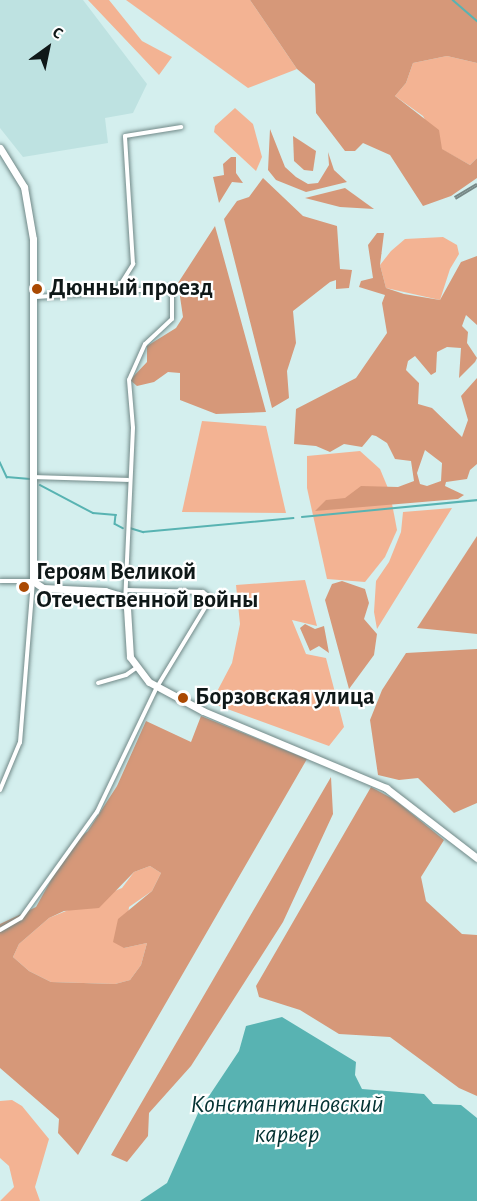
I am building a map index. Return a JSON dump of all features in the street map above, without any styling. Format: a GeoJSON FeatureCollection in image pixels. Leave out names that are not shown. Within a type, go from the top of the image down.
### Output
{"type":"FeatureCollection","features":[{"type":"Feature","properties":{"kind":"main road"},"geometry":{"type":"LineString","coordinates":[[0,148],[18,173],[29,202],[36,297],[33,581],[43,588],[108,591],[125,602],[128,648],[136,668],[157,687],[203,711],[386,788],[477,858]]}},
{"type":"Feature","properties":{"kind":"street"},"geometry":{"type":"LineString","coordinates":[[117,291],[133,264],[125,136],[181,127]]}},
{"type":"Feature","properties":{"kind":"street"},"geometry":{"type":"LineString","coordinates":[[36,297],[170,288],[172,319],[145,344],[129,380],[133,429],[128,480],[125,602]]}},
{"type":"Feature","properties":{"kind":"street"},"geometry":{"type":"LineString","coordinates":[[34,477],[128,480]]}},
{"type":"Feature","properties":{"kind":"street"},"geometry":{"type":"LineString","coordinates":[[0,581],[33,581],[20,742],[0,790]]}},
{"type":"Feature","properties":{"kind":"street"},"geometry":{"type":"LineString","coordinates":[[0,930],[21,918],[98,812],[157,687],[210,595],[203,592],[126,590]]}},
{"type":"Feature","properties":{"kind":"street"},"geometry":{"type":"LineString","coordinates":[[98,684],[126,675],[136,668]]}},
{"type":"Feature","properties":{"kind":"shaded area"},"geometry":{"type":"Polygon","coordinates":[[[0,0],[83,0],[147,84],[133,113],[105,118],[108,143],[23,157],[0,128],[0,0]]]}},
{"type":"Feature","properties":{"kind":"shaded area"},"geometry":{"type":"Polygon","coordinates":[[[88,0],[109,0],[142,41],[172,57],[159,75],[88,0]]]}},
{"type":"Feature","properties":{"kind":"shaded area"},"geometry":{"type":"Polygon","coordinates":[[[126,0],[250,0],[297,69],[248,88],[126,0]]]}},
{"type":"Feature","properties":{"kind":"shaded area"},"geometry":{"type":"Polygon","coordinates":[[[250,0],[477,0],[477,63],[447,56],[413,63],[406,83],[395,96],[439,130],[442,149],[470,165],[477,158],[477,178],[451,196],[423,206],[390,155],[363,143],[355,151],[345,151],[316,113],[315,84],[297,69],[250,0]]]}},
{"type":"Feature","properties":{"kind":"shaded area"},"geometry":{"type":"Polygon","coordinates":[[[447,56],[477,63],[477,158],[470,165],[441,149],[423,116],[395,96],[406,83],[413,63],[447,56]]]}},
{"type":"Feature","properties":{"kind":"shaded area"},"geometry":{"type":"Polygon","coordinates":[[[235,108],[253,124],[262,157],[256,171],[214,132],[215,126],[235,108]]]}},
{"type":"Feature","properties":{"kind":"shaded area"},"geometry":{"type":"Polygon","coordinates":[[[270,129],[285,167],[296,177],[308,184],[318,183],[329,165],[328,152],[334,170],[347,182],[306,192],[276,180],[268,170],[270,129]]]}},
{"type":"Feature","properties":{"kind":"shaded area"},"geometry":{"type":"Polygon","coordinates":[[[293,136],[316,151],[313,171],[304,170],[294,161],[293,136]]]}},
{"type":"Feature","properties":{"kind":"shaded area"},"geometry":{"type":"Polygon","coordinates":[[[231,157],[236,157],[236,173],[243,183],[232,182],[219,203],[213,177],[224,175],[223,164],[231,157]]]}},
{"type":"Feature","properties":{"kind":"shaded area"},"geometry":{"type":"Polygon","coordinates":[[[263,178],[303,216],[337,226],[340,269],[352,270],[349,288],[336,289],[336,280],[330,282],[293,311],[296,343],[287,371],[289,398],[272,408],[224,219],[237,201],[249,197],[263,178]]]}},
{"type":"Feature","properties":{"kind":"shaded area"},"geometry":{"type":"Polygon","coordinates":[[[345,188],[374,209],[340,207],[305,198],[345,188]]]}},
{"type":"Feature","properties":{"kind":"shaded area"},"geometry":{"type":"Polygon","coordinates":[[[215,226],[266,412],[216,414],[180,400],[180,373],[168,372],[154,382],[137,386],[130,380],[147,362],[147,346],[176,328],[183,317],[178,283],[215,226]]]}},
{"type":"Feature","properties":{"kind":"shaded area"},"geometry":{"type":"Polygon","coordinates":[[[377,233],[384,233],[380,265],[386,288],[404,294],[440,300],[461,262],[477,256],[477,325],[466,315],[462,326],[468,332],[467,343],[477,358],[475,362],[459,378],[461,348],[447,347],[437,352],[436,372],[431,375],[415,356],[408,361],[406,370],[419,383],[418,404],[432,408],[462,437],[468,420],[461,396],[477,378],[477,464],[470,470],[467,479],[446,482],[445,486],[464,495],[458,499],[315,511],[326,500],[345,498],[361,486],[398,487],[414,481],[411,461],[395,459],[387,443],[376,436],[372,435],[362,447],[344,444],[330,452],[316,446],[294,444],[296,409],[356,378],[387,333],[382,303],[385,295],[359,287],[361,281],[373,278],[368,245],[377,233]],[[425,450],[417,473],[420,484],[427,486],[441,481],[442,463],[425,450]]]}},
{"type":"Feature","properties":{"kind":"shaded area"},"geometry":{"type":"Polygon","coordinates":[[[443,237],[457,245],[459,254],[450,269],[440,300],[386,288],[380,265],[391,251],[405,239],[443,237]]]}},
{"type":"Feature","properties":{"kind":"shaded area"},"geometry":{"type":"Polygon","coordinates":[[[202,421],[266,426],[286,513],[182,512],[202,421]]]}},
{"type":"Feature","properties":{"kind":"shaded area"},"geometry":{"type":"Polygon","coordinates":[[[360,451],[380,469],[390,493],[397,530],[385,557],[365,582],[327,579],[307,488],[307,456],[360,451]]]}},
{"type":"Feature","properties":{"kind":"shaded area"},"geometry":{"type":"Polygon","coordinates":[[[452,508],[377,629],[374,612],[376,581],[389,562],[401,532],[403,512],[452,508]]]}},
{"type":"Feature","properties":{"kind":"shaded area"},"geometry":{"type":"Polygon","coordinates":[[[477,536],[477,634],[417,628],[477,536]]]}},
{"type":"Feature","properties":{"kind":"shaded area"},"geometry":{"type":"Polygon","coordinates":[[[305,580],[317,626],[292,620],[306,654],[326,658],[344,727],[329,746],[211,703],[232,663],[240,624],[236,585],[305,580]]]}},
{"type":"Feature","properties":{"kind":"shaded area"},"geometry":{"type":"Polygon","coordinates":[[[342,581],[365,589],[369,603],[364,619],[377,634],[374,655],[349,689],[325,600],[332,584],[342,581]]]}},
{"type":"Feature","properties":{"kind":"shaded area"},"geometry":{"type":"Polygon","coordinates":[[[305,624],[315,629],[324,626],[329,653],[319,646],[310,651],[300,628],[305,624]]]}},
{"type":"Feature","properties":{"kind":"shaded area"},"geometry":{"type":"Polygon","coordinates":[[[477,649],[477,803],[454,813],[418,778],[399,780],[378,775],[370,720],[382,690],[406,653],[477,649]]]}},
{"type":"Feature","properties":{"kind":"shaded area"},"geometry":{"type":"Polygon","coordinates":[[[201,716],[307,759],[78,1155],[58,1133],[59,1119],[0,1068],[0,924],[36,907],[70,846],[88,831],[117,786],[146,721],[191,742],[201,716]],[[150,866],[134,872],[99,908],[64,911],[49,918],[19,944],[13,957],[29,971],[51,982],[115,984],[130,980],[141,965],[147,943],[124,948],[113,942],[118,919],[152,891],[161,873],[150,866]]]}},
{"type":"Feature","properties":{"kind":"shaded area"},"geometry":{"type":"Polygon","coordinates":[[[331,777],[333,814],[283,922],[191,1066],[149,1113],[148,1136],[127,1162],[111,1155],[331,777]]]}},
{"type":"Feature","properties":{"kind":"shaded area"},"geometry":{"type":"Polygon","coordinates":[[[371,787],[395,800],[444,840],[421,877],[426,901],[462,934],[477,935],[477,1096],[459,1088],[390,1037],[339,1034],[300,1010],[259,997],[256,986],[371,787]]]}},
{"type":"Feature","properties":{"kind":"shaded area"},"geometry":{"type":"Polygon","coordinates":[[[150,866],[161,873],[152,891],[129,907],[124,948],[147,943],[141,965],[130,980],[115,984],[51,982],[29,971],[13,957],[19,944],[49,918],[122,888],[134,872],[150,866]]]}},
{"type":"Feature","properties":{"kind":"shaded area"},"geometry":{"type":"Polygon","coordinates":[[[12,1100],[22,1106],[49,1139],[35,1187],[40,1201],[0,1201],[14,1187],[9,1166],[0,1158],[0,1101],[12,1100]]]}},
{"type":"Feature","properties":{"kind":"water","name":"Константиновский карьер"},"geometry":{"type":"Polygon","coordinates":[[[282,1017],[356,1062],[355,1075],[362,1089],[424,1094],[433,1104],[461,1105],[477,1118],[477,1201],[140,1201],[167,1183],[199,1111],[239,1051],[246,1026],[282,1017]]]}},
{"type":"Feature","properties":{"kind":"waterway"},"geometry":{"type":"LineString","coordinates":[[453,0],[477,21]]}},
{"type":"Feature","properties":{"kind":"waterway"},"geometry":{"type":"LineString","coordinates":[[0,462],[7,477],[30,479]]}},
{"type":"Feature","properties":{"kind":"waterway"},"geometry":{"type":"LineString","coordinates":[[40,485],[93,513],[116,515],[115,524],[123,528]]}},
{"type":"Feature","properties":{"kind":"waterway"},"geometry":{"type":"LineString","coordinates":[[302,517],[477,500]]}},
{"type":"Feature","properties":{"kind":"waterway"},"geometry":{"type":"LineString","coordinates":[[130,528],[143,532],[293,518]]}},
{"type":"Feature","properties":{"kind":"railway"},"geometry":{"type":"LineString","coordinates":[[455,198],[477,185]]}},
{"type":"Feature","properties":{"kind":"place","name":"Дюнный проезд"},"geometry":{"type":"Point","coordinates":[37,289]}},
{"type":"Feature","properties":{"kind":"place","name":"Героям Великой Отечественной войны"},"geometry":{"type":"Point","coordinates":[24,587]}},
{"type":"Feature","properties":{"kind":"place","name":"Борзовская улица"},"geometry":{"type":"Point","coordinates":[183,698]}}]}
